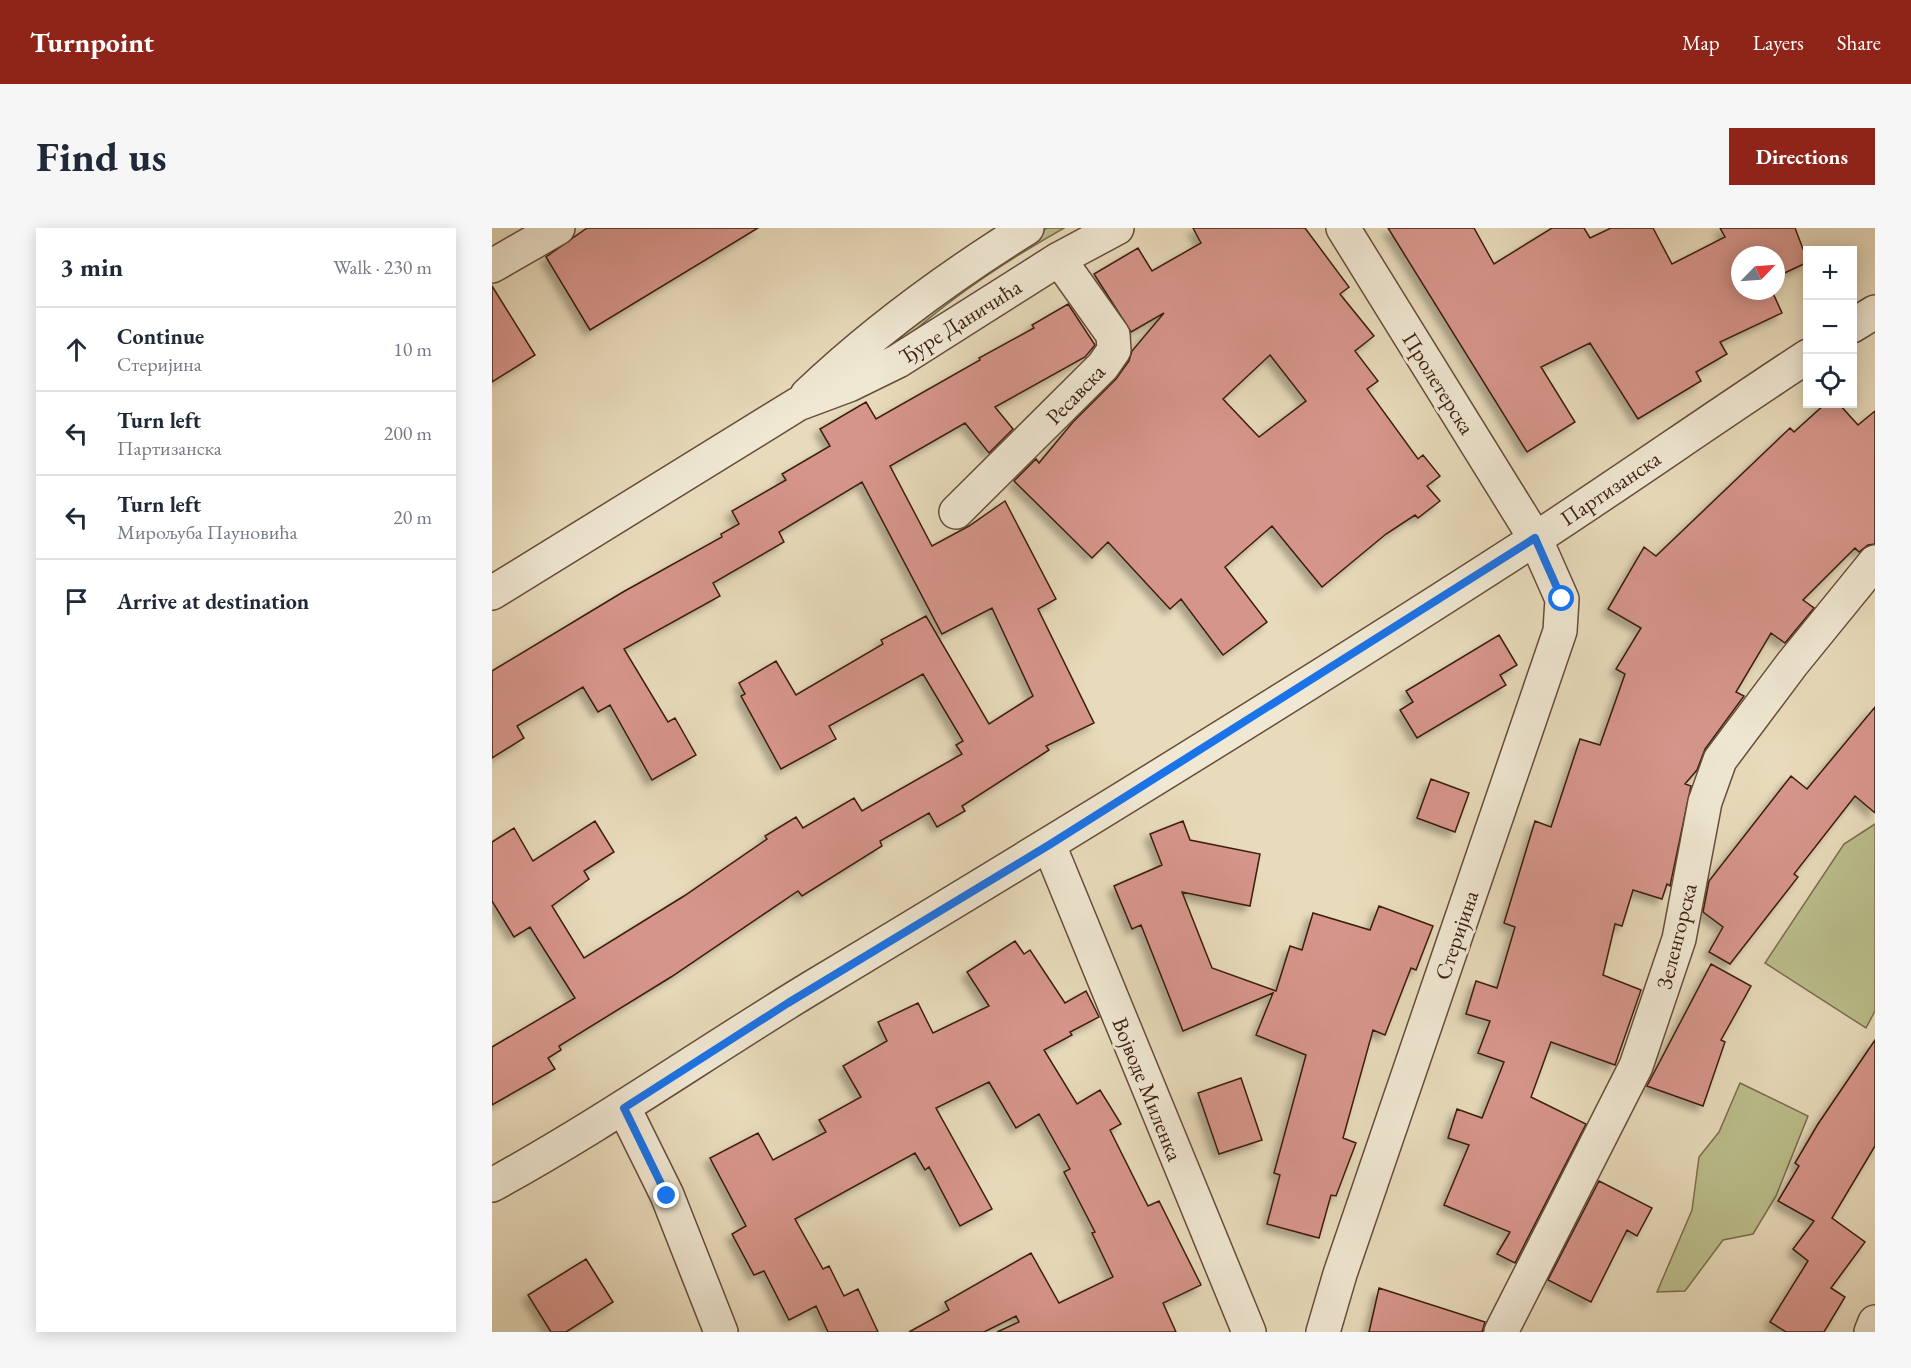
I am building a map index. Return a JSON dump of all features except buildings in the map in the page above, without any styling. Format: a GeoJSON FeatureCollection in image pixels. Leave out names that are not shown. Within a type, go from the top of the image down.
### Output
{"type":"FeatureCollection","features":[{"type":"Feature","properties":{"kind":"street"},"geometry":{"type":"LineString","coordinates":[[492,266],[558,228]]}},
{"type":"Feature","properties":{"kind":"street","name":"Ђуре Даничића"},"geometry":{"type":"LineString","coordinates":[[798,404],[840,364],[944,284],[1028,228]]}},
{"type":"Feature","properties":{"kind":"street","name":"Ђуре Даничића"},"geometry":{"type":"LineString","coordinates":[[492,593],[798,404],[849,385],[898,361],[1059,259],[1117,228]]}},
{"type":"Feature","properties":{"kind":"street","name":"Пролетерска"},"geometry":{"type":"LineString","coordinates":[[1343,228],[1535,538]]}},
{"type":"Feature","properties":{"kind":"street","name":"Ресавска"},"geometry":{"type":"LineString","coordinates":[[956,512],[1103,366],[1114,350],[1113,335],[1059,259]]}},
{"type":"Feature","properties":{"kind":"street"},"geometry":{"type":"LineString","coordinates":[[1857,323],[1875,312]]}},
{"type":"Feature","properties":{"kind":"street","name":"Партизанска"},"geometry":{"type":"LineString","coordinates":[[492,1185],[624,1108],[788,1003],[1049,845],[1535,538],[1803,359]]}},
{"type":"Feature","properties":{"kind":"street","name":"Стеријина"},"geometry":{"type":"LineString","coordinates":[[1323,1332],[1347,1252],[1560,632],[1562,599],[1535,538]]}},
{"type":"Feature","properties":{"kind":"street","name":"Зеленгорска"},"geometry":{"type":"LineString","coordinates":[[1501,1332],[1636,1066],[1679,939],[1705,802],[1720,760],[1792,664],[1875,562]]}},
{"type":"Feature","properties":{"kind":"street","name":"Војводе Миленка"},"geometry":{"type":"LineString","coordinates":[[1049,845],[1249,1332]]}},
{"type":"Feature","properties":{"kind":"street"},"geometry":{"type":"LineString","coordinates":[[624,1108],[667,1196],[721,1332]]}},
{"type":"Feature","properties":{"kind":"street"},"geometry":{"type":"LineString","coordinates":[[1871,1332],[1875,1322]]}},
{"type":"Feature","properties":{"kind":"green space"},"geometry":{"type":"Polygon","coordinates":[[[1047,228],[1064,228],[979,281],[919,326],[901,343],[894,335],[957,282],[1047,228]]]}},
{"type":"Feature","properties":{"kind":"green space"},"geometry":{"type":"Polygon","coordinates":[[[1875,824],[1875,1011],[1866,1028],[1765,963],[1844,844],[1875,824]]]}},
{"type":"Feature","properties":{"kind":"green space"},"geometry":{"type":"Polygon","coordinates":[[[1740,1083],[1808,1116],[1776,1196],[1753,1234],[1723,1240],[1685,1291],[1657,1292],[1692,1210],[1699,1157],[1719,1132],[1740,1083]]]}},
{"type":"Feature","properties":{"kind":"route"},"geometry":{"type":"LineString","coordinates":[[667,1196],[624,1108],[788,1003],[1049,845],[1535,538],[1562,599]]}}]}
